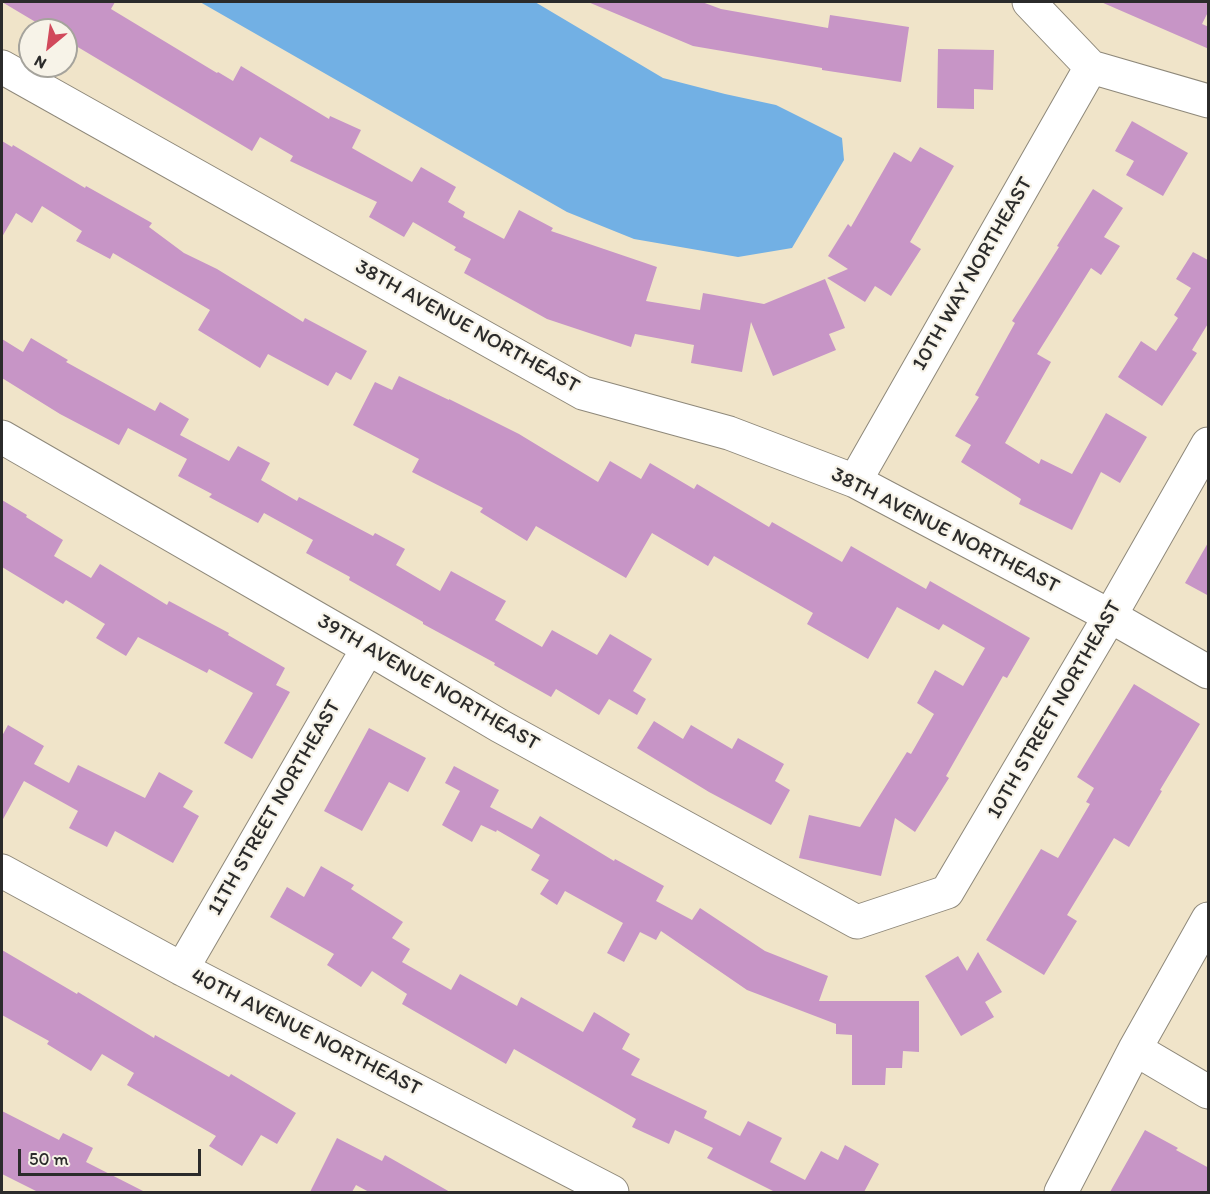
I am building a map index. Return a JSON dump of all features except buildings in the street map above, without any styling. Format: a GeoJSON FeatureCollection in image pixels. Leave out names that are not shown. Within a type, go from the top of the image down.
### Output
{"type":"FeatureCollection","features":[{"type":"Feature","properties":{"kind":"street"},"geometry":{"type":"LineString","coordinates":[[1029,2],[1091,67],[1209,101]]}},
{"type":"Feature","properties":{"kind":"street","name":"38TH AVENUE NORTHEAST"},"geometry":{"type":"LineString","coordinates":[[2,67],[583,393],[729,433],[855,481],[1110,616],[1209,672]]}},
{"type":"Feature","properties":{"kind":"street","name":"10TH WAY NORTHEAST"},"geometry":{"type":"LineString","coordinates":[[855,481],[1091,67]]}},
{"type":"Feature","properties":{"kind":"street","name":"39TH AVENUE NORTHEAST"},"geometry":{"type":"LineString","coordinates":[[2,437],[500,726],[857,922]]}},
{"type":"Feature","properties":{"kind":"street","name":"10TH STREET NORTHEAST"},"geometry":{"type":"LineString","coordinates":[[857,922],[947,892],[1209,444]]}},
{"type":"Feature","properties":{"kind":"street","name":"11TH STREET NORTHEAST"},"geometry":{"type":"LineString","coordinates":[[182,969],[368,648]]}},
{"type":"Feature","properties":{"kind":"street","name":"40TH AVENUE NORTHEAST"},"geometry":{"type":"LineString","coordinates":[[2,871],[182,969],[612,1192]]}},
{"type":"Feature","properties":{"kind":"street"},"geometry":{"type":"LineString","coordinates":[[1061,1192],[1135,1049],[1209,919]]}},
{"type":"Feature","properties":{"kind":"street"},"geometry":{"type":"LineString","coordinates":[[1135,1049],[1209,1092]]}},
{"type":"Feature","properties":{"kind":"water"},"geometry":{"type":"Polygon","coordinates":[[[200,2],[535,2],[663,78],[776,105],[842,138],[844,160],[792,248],[738,257],[634,239],[567,212],[200,2]]]}}]}
